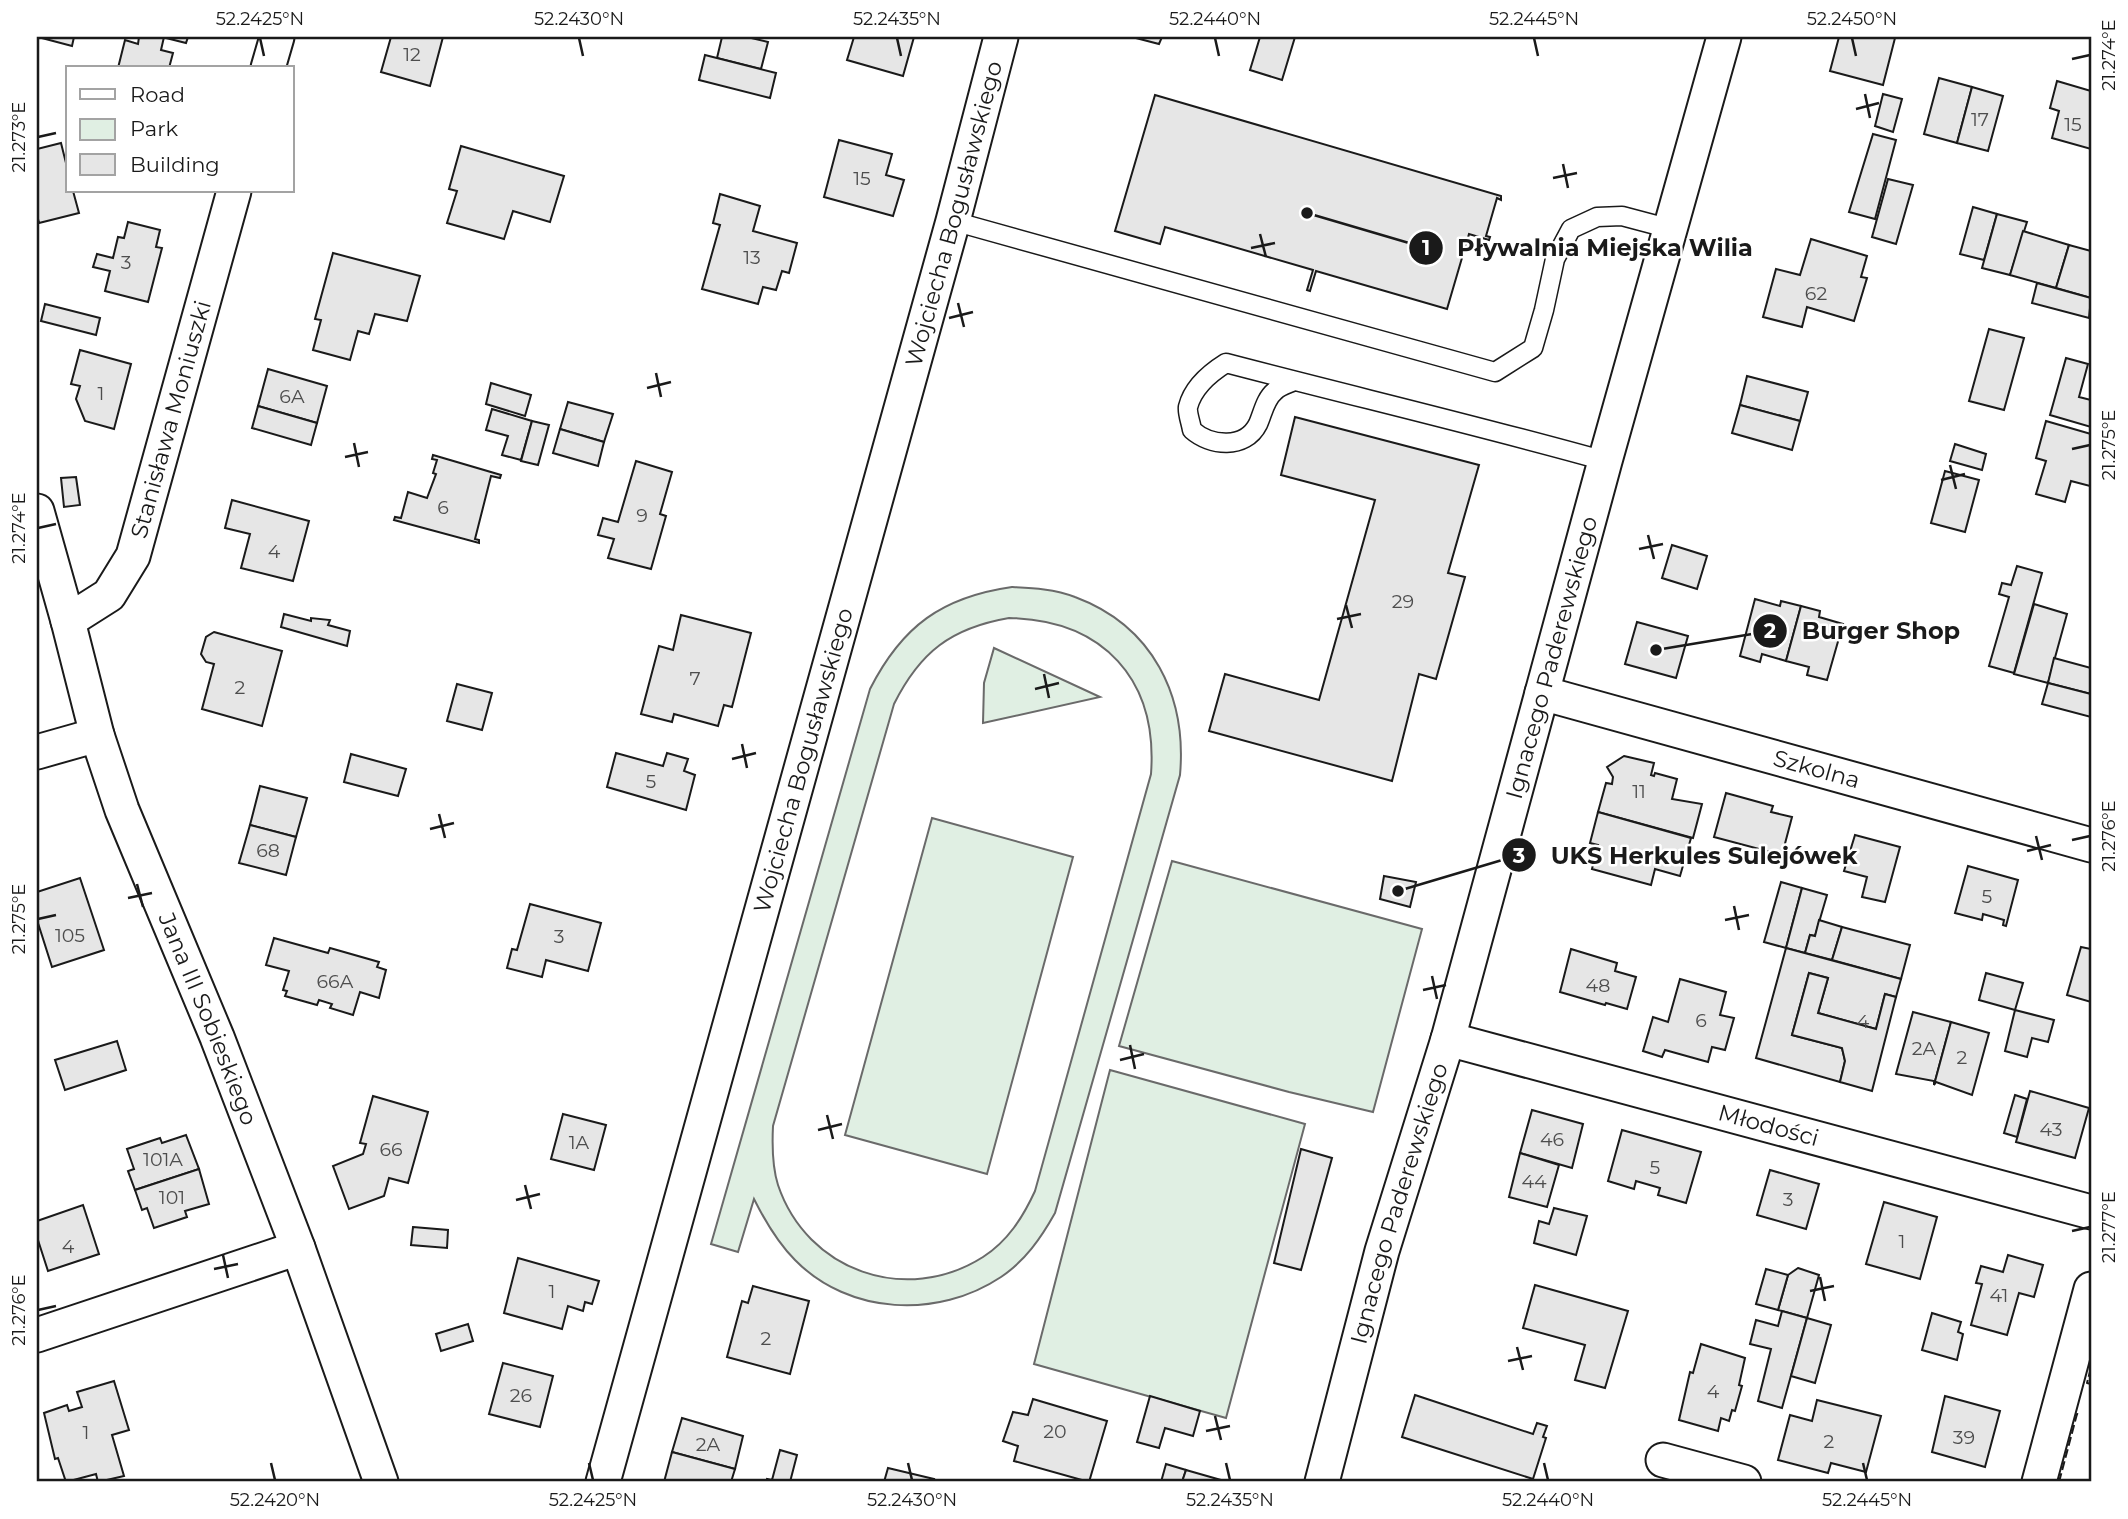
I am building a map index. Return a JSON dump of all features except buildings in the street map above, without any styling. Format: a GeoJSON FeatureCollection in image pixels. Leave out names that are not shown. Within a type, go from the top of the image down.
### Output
{"type":"FeatureCollection","features":[{"type":"Feature","properties":{"kind":"street"},"geometry":{"type":"LineString","coordinates":[[269,66],[277,37]]}},
{"type":"Feature","properties":{"kind":"street","name":"Wojciecha Bogusławskiego"},"geometry":{"type":"LineString","coordinates":[[603,1482],[953,221],[1001,37]]}},
{"type":"Feature","properties":{"kind":"street","name":"Ignacego Paderewskiego"},"geometry":{"type":"LineString","coordinates":[[1322,1482],[1382,1251],[1448,1039],[1605,461],[1724,37]]}},
{"type":"Feature","properties":{"kind":"street","name":"Stanisława Moniuszki"},"geometry":{"type":"LineString","coordinates":[[68,621],[109,595],[133,556],[234,192]]}},
{"type":"Feature","properties":{"kind":"street","name":"Jana III Sobieskiego"},"geometry":{"type":"LineString","coordinates":[[37,511],[97,735],[133,841],[216,1037],[298,1248],[381,1482]]}},
{"type":"Feature","properties":{"kind":"street","name":"Szkolna"},"geometry":{"type":"LineString","coordinates":[[1542,694],[2091,845]]}},
{"type":"Feature","properties":{"kind":"street"},"geometry":{"type":"LineString","coordinates":[[37,752],[97,735]]}},
{"type":"Feature","properties":{"kind":"street","name":"Młodości"},"geometry":{"type":"LineString","coordinates":[[1448,1039],[2091,1212]]}},
{"type":"Feature","properties":{"kind":"street"},"geometry":{"type":"LineString","coordinates":[[37,1335],[298,1248]]}},
{"type":"Feature","properties":{"kind":"street"},"geometry":{"type":"LineString","coordinates":[[2039,1482],[2077,1399],[2091,1289]]}},
{"type":"Feature","properties":{"kind":"street"},"geometry":{"type":"LineString","coordinates":[[1663,1460],[1744,1482]]}},
{"type":"Feature","properties":{"kind":"lane"},"geometry":{"type":"LineString","coordinates":[[953,221],[1495,372],[1532,348],[1544,310],[1555,259],[1571,229],[1597,217],[1622,216],[1671,229]]}},
{"type":"Feature","properties":{"kind":"lane"},"geometry":{"type":"LineString","coordinates":[[1294,381],[1273,392],[1257,427],[1242,439],[1229,443],[1212,442],[1192,430],[1187,408],[1207,375],[1226,363],[1605,461]]}},
{"type":"Feature","properties":{"kind":"green space"},"geometry":{"type":"Polygon","coordinates":[[[1012,587],[1060,592],[1102,610],[1125,626],[1144,645],[1159,667],[1170,692],[1178,718],[1180,775],[1055,1213],[1018,1264],[976,1291],[950,1300],[922,1305],[867,1301],[841,1292],[817,1278],[795,1260],[767,1223],[754,1199],[738,1252],[711,1244],[870,689],[896,648],[927,618],[965,598],[1012,587]],[[1009,618],[988,622],[954,636],[939,645],[915,670],[894,704],[773,1126],[776,1178],[792,1215],[811,1239],[835,1258],[862,1272],[892,1278],[923,1279],[953,1272],[992,1251],[1014,1228],[1025,1210],[1035,1191],[1151,774],[1151,740],[1145,710],[1134,683],[1118,661],[1097,643],[1072,630],[1042,621],[1009,618]]]}},
{"type":"Feature","properties":{"kind":"green space"},"geometry":{"type":"Polygon","coordinates":[[[994,648],[1100,697],[983,723],[984,683],[994,648]]]}},
{"type":"Feature","properties":{"kind":"green space"},"geometry":{"type":"Polygon","coordinates":[[[932,818],[1073,857],[987,1174],[845,1135],[932,818]]]}},
{"type":"Feature","properties":{"kind":"green space"},"geometry":{"type":"Polygon","coordinates":[[[1172,861],[1422,929],[1373,1112],[1119,1046],[1172,861]]]}},
{"type":"Feature","properties":{"kind":"green space"},"geometry":{"type":"Polygon","coordinates":[[[1110,1070],[1305,1124],[1226,1418],[1034,1364],[1110,1070]]]}},
{"type":"Feature","properties":{"kind":"fence"},"geometry":{"type":"LineString","coordinates":[[2091,1368],[2087,1383],[2091,1384]]}},
{"type":"Feature","properties":{"kind":"fence"},"geometry":{"type":"LineString","coordinates":[[2059,1482],[2077,1414],[2081,1415]]}},
{"type":"Feature","properties":{"kind":"place","name":"Pływalnia Miejska Wilia"},"geometry":{"type":"Point","coordinates":[1307,213]}},
{"type":"Feature","properties":{"kind":"place","name":"Burger Shop"},"geometry":{"type":"Point","coordinates":[1656,650]}},
{"type":"Feature","properties":{"kind":"place","name":"UKS Herkules Sulejówek"},"geometry":{"type":"Point","coordinates":[1398,891]}}]}
